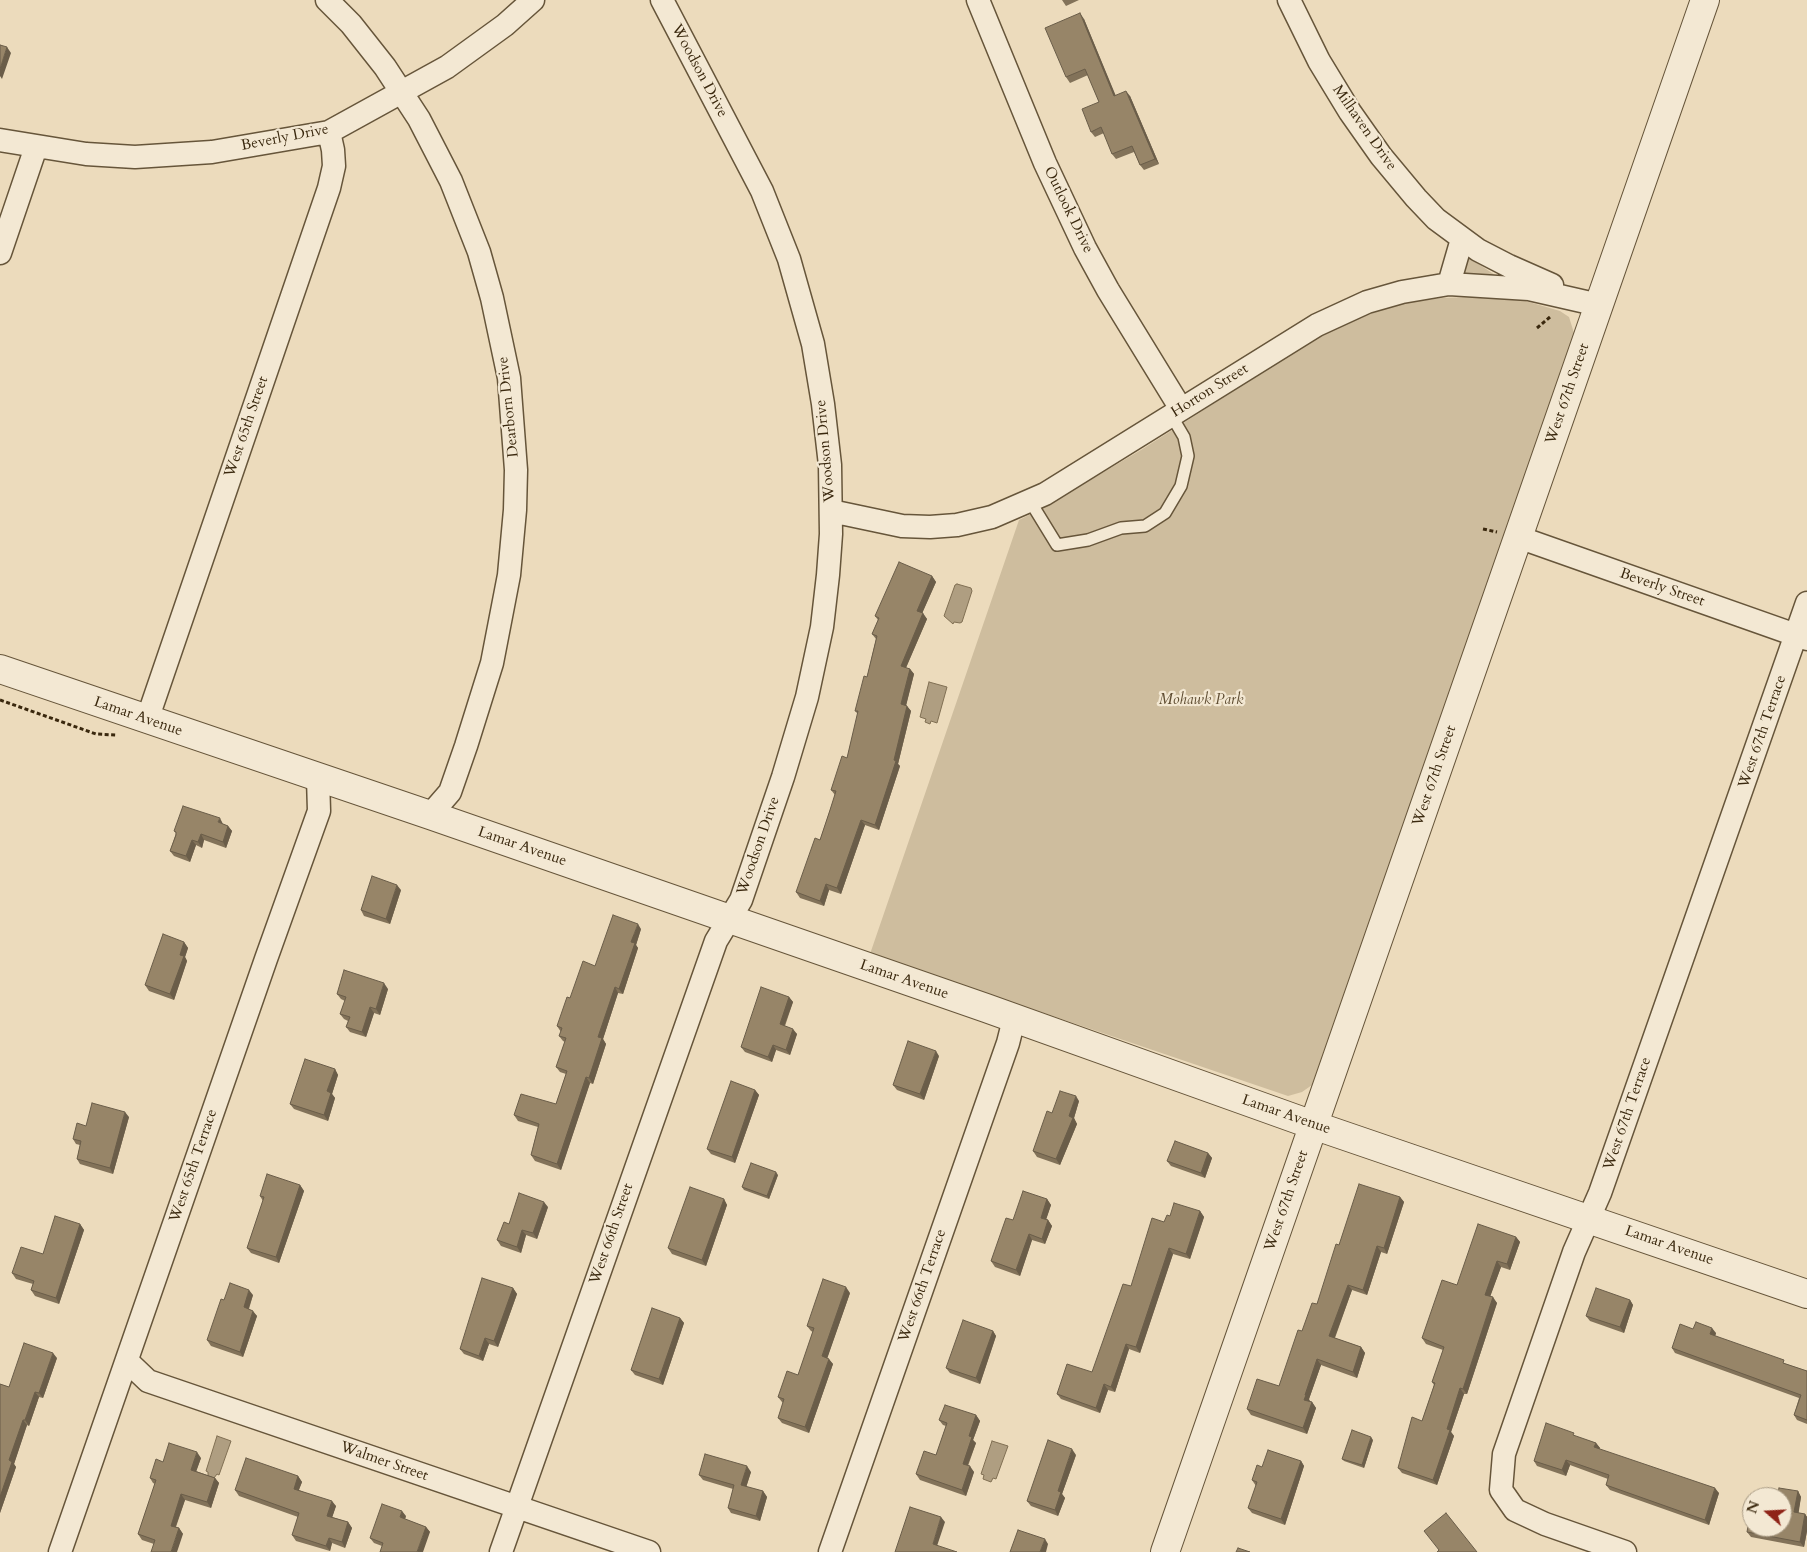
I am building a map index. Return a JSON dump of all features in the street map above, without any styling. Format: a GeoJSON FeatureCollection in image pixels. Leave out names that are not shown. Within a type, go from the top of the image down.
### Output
{"type":"FeatureCollection","features":[{"type":"Feature","properties":{"kind":"street","name":"Dearborn Drive"},"geometry":{"type":"LineString","coordinates":[[328,0],[386,66],[419,119],[451,181],[479,252],[492,298],[509,378],[516,470],[515,510],[509,575],[492,663],[450,792],[430,815]]}},
{"type":"Feature","properties":{"kind":"street","name":"Beverly Drive"},"geometry":{"type":"LineString","coordinates":[[0,140],[86,154],[135,157],[212,152],[329,132],[447,67],[505,25],[534,0]]}},
{"type":"Feature","properties":{"kind":"street","name":"Woodson Drive"},"geometry":{"type":"LineString","coordinates":[[662,0],[762,191],[789,259],[813,344],[823,404],[830,465],[831,511],[828,575],[822,627],[807,697],[783,777],[740,900],[729,920]]}},
{"type":"Feature","properties":{"kind":"street","name":"Outlook Drive"},"geometry":{"type":"LineString","coordinates":[[978,0],[1045,164],[1085,248],[1176,412]]}},
{"type":"Feature","properties":{"kind":"street","name":"Milhaven Drive"},"geometry":{"type":"LineString","coordinates":[[1289,0],[1319,61],[1350,112],[1381,156],[1436,219],[1478,250],[1509,266],[1599,305]]}},
{"type":"Feature","properties":{"kind":"street","name":"West 67th Street"},"geometry":{"type":"LineString","coordinates":[[1165,1552],[1705,0]]}},
{"type":"Feature","properties":{"kind":"street","name":"West 65th Street"},"geometry":{"type":"LineString","coordinates":[[147,720],[330,188],[334,166],[329,132]]}},
{"type":"Feature","properties":{"kind":"street"},"geometry":{"type":"LineString","coordinates":[[0,252],[36,147]]}},
{"type":"Feature","properties":{"kind":"street"},"geometry":{"type":"LineString","coordinates":[[1449,284],[1462,239]]}},
{"type":"Feature","properties":{"kind":"street","name":"Horton Street"},"geometry":{"type":"LineString","coordinates":[[831,511],[902,526],[930,528],[957,525],[992,517],[1045,494],[1317,325],[1367,302],[1402,292],[1449,284],[1529,289],[1599,305]]}},
{"type":"Feature","properties":{"kind":"street","name":"Beverly Street"},"geometry":{"type":"LineString","coordinates":[[1518,537],[1801,637]]}},
{"type":"Feature","properties":{"kind":"street","name":"West 67th Terrace"},"geometry":{"type":"LineString","coordinates":[[1625,1552],[1544,1524],[1515,1510],[1501,1490],[1504,1454],[1574,1252],[1600,1193],[1801,637],[1807,603]]}},
{"type":"Feature","properties":{"kind":"street","name":"Lamar Avenue"},"geometry":{"type":"LineString","coordinates":[[0,669],[430,815],[1014,1018],[1313,1125],[1807,1294]]}},
{"type":"Feature","properties":{"kind":"street","name":"West 65th Terrace"},"geometry":{"type":"LineString","coordinates":[[60,1552],[319,811],[318,778]]}},
{"type":"Feature","properties":{"kind":"street","name":"West 66th Street"},"geometry":{"type":"LineString","coordinates":[[501,1552],[716,941],[729,920]]}},
{"type":"Feature","properties":{"kind":"street","name":"West 66th Terrace"},"geometry":{"type":"LineString","coordinates":[[830,1552],[1002,1062],[1014,1018]]}},
{"type":"Feature","properties":{"kind":"street","name":"Walmer Street"},"geometry":{"type":"LineString","coordinates":[[126,1361],[148,1381],[649,1552]]}},
{"type":"Feature","properties":{"kind":"lane"},"geometry":{"type":"LineString","coordinates":[[1030,501],[1057,545],[1088,540],[1121,528],[1145,526],[1165,513],[1182,486],[1188,456],[1176,412]]}},
{"type":"Feature","properties":{"kind":"path"},"geometry":{"type":"LineString","coordinates":[[1537,328],[1548,318],[1556,314]]}},
{"type":"Feature","properties":{"kind":"path"},"geometry":{"type":"LineString","coordinates":[[0,700],[96,734],[122,735],[147,720]]}},
{"type":"Feature","properties":{"kind":"green space"},"geometry":{"type":"Polygon","coordinates":[[[1468,259],[1471,259],[1495,275],[1462,276],[1468,259]]]}},
{"type":"Feature","properties":{"kind":"green space","name":"Mohawk Park"},"geometry":{"type":"Polygon","coordinates":[[[1498,296],[1522,300],[1560,311],[1569,317],[1574,333],[1312,1085],[1302,1092],[1288,1096],[870,954],[1019,520],[1141,450],[1318,337],[1397,304],[1442,298],[1498,296]]]}},
{"type":"Feature","properties":{"kind":"shaded area"},"geometry":{"type":"Polygon","coordinates":[[[957,584],[971,588],[972,591],[962,622],[954,622],[953,624],[944,616],[957,584]]]}},
{"type":"Feature","properties":{"kind":"shaded area"},"geometry":{"type":"Polygon","coordinates":[[[929,682],[947,687],[937,723],[931,721],[930,724],[925,722],[926,719],[920,717],[929,682]]]}},
{"type":"Feature","properties":{"kind":"shaded area"},"geometry":{"type":"Polygon","coordinates":[[[217,1436],[231,1441],[219,1475],[217,1474],[214,1478],[208,1476],[206,1471],[217,1436]]]}},
{"type":"Feature","properties":{"kind":"shaded area"},"geometry":{"type":"Polygon","coordinates":[[[992,1441],[1008,1446],[996,1479],[993,1478],[991,1482],[983,1479],[984,1475],[981,1474],[992,1441]]]}},
{"type":"Feature","properties":{"kind":"building"},"geometry":{"type":"Polygon","coordinates":[[[1080,13],[1114,96],[1126,91],[1155,159],[1140,165],[1132,146],[1112,154],[1101,127],[1091,132],[1082,109],[1099,102],[1085,69],[1066,77],[1045,28],[1080,13]]]}},
{"type":"Feature","properties":{"kind":"building"},"geometry":{"type":"Polygon","coordinates":[[[0,45],[7,47],[0,69],[0,45]]]}},
{"type":"Feature","properties":{"kind":"building"},"geometry":{"type":"Polygon","coordinates":[[[899,562],[932,576],[917,611],[923,613],[901,666],[910,669],[901,704],[907,706],[894,760],[896,761],[875,825],[861,820],[837,888],[826,884],[820,901],[796,892],[815,838],[820,840],[836,791],[831,790],[842,756],[847,758],[858,711],[855,711],[864,676],[867,677],[877,636],[872,634],[879,618],[875,616],[899,562]]]}},
{"type":"Feature","properties":{"kind":"building"},"geometry":{"type":"Polygon","coordinates":[[[183,806],[220,818],[218,822],[228,826],[223,842],[201,834],[198,842],[192,840],[186,856],[170,851],[176,835],[174,831],[183,806]]]}},
{"type":"Feature","properties":{"kind":"building"},"geometry":{"type":"Polygon","coordinates":[[[372,876],[397,885],[386,919],[361,910],[372,876]]]}},
{"type":"Feature","properties":{"kind":"building"},"geometry":{"type":"Polygon","coordinates":[[[613,915],[638,924],[631,942],[635,943],[619,989],[615,987],[598,1037],[602,1038],[589,1078],[586,1077],[557,1164],[531,1155],[539,1124],[514,1115],[521,1094],[556,1104],[567,1071],[556,1067],[566,1038],[559,1036],[562,1028],[557,1026],[567,997],[570,998],[583,961],[595,966],[613,915]]]}},
{"type":"Feature","properties":{"kind":"building"},"geometry":{"type":"Polygon","coordinates":[[[163,934],[184,942],[180,955],[184,956],[170,994],[145,985],[163,934]]]}},
{"type":"Feature","properties":{"kind":"building"},"geometry":{"type":"Polygon","coordinates":[[[344,970],[384,983],[376,1009],[370,1007],[362,1032],[346,1027],[350,1017],[340,1014],[346,997],[337,994],[344,970]]]}},
{"type":"Feature","properties":{"kind":"building"},"geometry":{"type":"Polygon","coordinates":[[[761,987],[789,997],[780,1024],[793,1029],[786,1050],[773,1045],[768,1057],[741,1047],[761,987]]]}},
{"type":"Feature","properties":{"kind":"building"},"geometry":{"type":"Polygon","coordinates":[[[908,1041],[936,1051],[920,1094],[893,1085],[908,1041]]]}},
{"type":"Feature","properties":{"kind":"building"},"geometry":{"type":"Polygon","coordinates":[[[305,1059],[335,1069],[327,1091],[331,1093],[324,1115],[290,1104],[305,1059]]]}},
{"type":"Feature","properties":{"kind":"building"},"geometry":{"type":"Polygon","coordinates":[[[731,1081],[755,1090],[732,1157],[707,1149],[731,1081]]]}},
{"type":"Feature","properties":{"kind":"building"},"geometry":{"type":"Polygon","coordinates":[[[1060,1091],[1076,1096],[1069,1116],[1073,1118],[1056,1159],[1033,1151],[1047,1111],[1052,1113],[1060,1091]]]}},
{"type":"Feature","properties":{"kind":"building"},"geometry":{"type":"Polygon","coordinates":[[[92,1103],[125,1112],[110,1168],[77,1159],[81,1141],[73,1139],[77,1123],[86,1126],[92,1103]]]}},
{"type":"Feature","properties":{"kind":"building"},"geometry":{"type":"Polygon","coordinates":[[[1175,1141],[1208,1153],[1201,1173],[1167,1161],[1175,1141]]]}},
{"type":"Feature","properties":{"kind":"building"},"geometry":{"type":"Polygon","coordinates":[[[751,1163],[776,1172],[767,1196],[742,1187],[751,1163]]]}},
{"type":"Feature","properties":{"kind":"building"},"geometry":{"type":"Polygon","coordinates":[[[267,1174],[300,1185],[276,1257],[247,1248],[264,1197],[260,1196],[267,1174]]]}},
{"type":"Feature","properties":{"kind":"building"},"geometry":{"type":"Polygon","coordinates":[[[1359,1184],[1400,1197],[1384,1248],[1377,1246],[1363,1290],[1348,1285],[1329,1336],[1361,1347],[1353,1372],[1317,1359],[1305,1395],[1304,1400],[1312,1402],[1303,1428],[1247,1409],[1257,1379],[1279,1386],[1298,1330],[1302,1331],[1312,1303],[1317,1304],[1336,1244],[1339,1245],[1359,1184]]]}},
{"type":"Feature","properties":{"kind":"building"},"geometry":{"type":"Polygon","coordinates":[[[690,1187],[724,1199],[702,1260],[668,1248],[690,1187]]]}},
{"type":"Feature","properties":{"kind":"building"},"geometry":{"type":"Polygon","coordinates":[[[1023,1191],[1047,1199],[1041,1218],[1048,1220],[1042,1239],[1029,1234],[1016,1270],[991,1261],[1006,1218],[1013,1220],[1023,1191]]]}},
{"type":"Feature","properties":{"kind":"building"},"geometry":{"type":"Polygon","coordinates":[[[519,1193],[544,1202],[533,1233],[522,1230],[517,1247],[497,1240],[504,1222],[509,1224],[519,1193]]]}},
{"type":"Feature","properties":{"kind":"building"},"geometry":{"type":"Polygon","coordinates":[[[1174,1203],[1200,1211],[1186,1254],[1169,1248],[1136,1347],[1126,1344],[1111,1387],[1104,1384],[1096,1408],[1057,1394],[1067,1364],[1092,1372],[1123,1284],[1131,1286],[1152,1218],[1164,1222],[1167,1215],[1170,1216],[1174,1203]]]}},
{"type":"Feature","properties":{"kind":"building"},"geometry":{"type":"Polygon","coordinates":[[[55,1216],[80,1224],[56,1298],[31,1290],[34,1281],[12,1273],[21,1247],[43,1254],[55,1216]]]}},
{"type":"Feature","properties":{"kind":"building"},"geometry":{"type":"Polygon","coordinates":[[[1478,1224],[1516,1237],[1507,1264],[1497,1261],[1485,1295],[1493,1297],[1463,1389],[1460,1388],[1447,1429],[1450,1430],[1433,1480],[1398,1468],[1412,1417],[1422,1421],[1435,1383],[1432,1382],[1444,1347],[1422,1338],[1442,1280],[1457,1285],[1478,1224]]]}},
{"type":"Feature","properties":{"kind":"building"},"geometry":{"type":"Polygon","coordinates":[[[482,1278],[513,1288],[494,1341],[485,1338],[479,1356],[460,1349],[482,1278]]]}},
{"type":"Feature","properties":{"kind":"building"},"geometry":{"type":"Polygon","coordinates":[[[823,1279],[846,1287],[822,1356],[829,1359],[805,1427],[778,1418],[784,1399],[778,1397],[787,1371],[798,1375],[814,1328],[807,1326],[823,1279]]]}},
{"type":"Feature","properties":{"kind":"building"},"geometry":{"type":"Polygon","coordinates":[[[230,1283],[249,1290],[244,1307],[253,1311],[240,1352],[207,1340],[221,1299],[224,1300],[230,1283]]]}},
{"type":"Feature","properties":{"kind":"building"},"geometry":{"type":"Polygon","coordinates":[[[1596,1288],[1630,1300],[1620,1327],[1586,1316],[1596,1288]]]}},
{"type":"Feature","properties":{"kind":"building"},"geometry":{"type":"Polygon","coordinates":[[[652,1308],[680,1318],[659,1379],[631,1370],[652,1308]]]}},
{"type":"Feature","properties":{"kind":"building"},"geometry":{"type":"Polygon","coordinates":[[[963,1320],[993,1331],[976,1378],[946,1368],[963,1320]]]}},
{"type":"Feature","properties":{"kind":"building"},"geometry":{"type":"Polygon","coordinates":[[[1696,1322],[1712,1328],[1710,1334],[1784,1360],[1783,1363],[1807,1371],[1807,1420],[1794,1415],[1801,1395],[1672,1348],[1680,1324],[1693,1329],[1696,1322]]]}},
{"type":"Feature","properties":{"kind":"building"},"geometry":{"type":"Polygon","coordinates":[[[24,1343],[53,1353],[39,1393],[35,1392],[25,1420],[23,1420],[9,1460],[12,1462],[0,1497],[0,1384],[9,1387],[24,1343]]]}},
{"type":"Feature","properties":{"kind":"building"},"geometry":{"type":"Polygon","coordinates":[[[945,1405],[976,1415],[969,1436],[972,1437],[963,1464],[970,1466],[962,1490],[916,1474],[924,1451],[936,1455],[947,1423],[939,1420],[945,1405]]]}},
{"type":"Feature","properties":{"kind":"building"},"geometry":{"type":"Polygon","coordinates":[[[1546,1423],[1596,1443],[1594,1447],[1715,1488],[1705,1520],[1606,1485],[1609,1475],[1566,1460],[1562,1470],[1534,1461],[1546,1423]]]}},
{"type":"Feature","properties":{"kind":"building"},"geometry":{"type":"Polygon","coordinates":[[[1352,1430],[1371,1437],[1362,1465],[1342,1459],[1352,1430]]]}},
{"type":"Feature","properties":{"kind":"building"},"geometry":{"type":"Polygon","coordinates":[[[1048,1440],[1072,1449],[1058,1491],[1061,1492],[1055,1510],[1027,1501],[1048,1440]]]}},
{"type":"Feature","properties":{"kind":"building"},"geometry":{"type":"Polygon","coordinates":[[[169,1443],[197,1452],[191,1470],[215,1478],[207,1502],[181,1494],[171,1526],[179,1528],[171,1552],[151,1552],[155,1540],[138,1534],[156,1480],[150,1478],[156,1459],[163,1462],[169,1443]]]}},
{"type":"Feature","properties":{"kind":"building"},"geometry":{"type":"Polygon","coordinates":[[[1268,1450],[1301,1461],[1281,1519],[1248,1508],[1257,1482],[1252,1480],[1257,1465],[1262,1467],[1268,1450]]]}},
{"type":"Feature","properties":{"kind":"building"},"geometry":{"type":"Polygon","coordinates":[[[705,1454],[747,1466],[741,1485],[763,1491],[756,1516],[728,1508],[734,1485],[699,1475],[705,1454]]]}},
{"type":"Feature","properties":{"kind":"building"},"geometry":{"type":"Polygon","coordinates":[[[246,1458],[298,1476],[294,1489],[332,1501],[327,1516],[348,1522],[342,1542],[329,1538],[326,1546],[292,1535],[299,1513],[235,1490],[246,1458]]]}},
{"type":"Feature","properties":{"kind":"building"},"geometry":{"type":"Polygon","coordinates":[[[1792,1490],[1798,1491],[1794,1512],[1805,1514],[1800,1542],[1774,1537],[1792,1537],[1792,1490]]]}},
{"type":"Feature","properties":{"kind":"building"},"geometry":{"type":"Polygon","coordinates":[[[382,1504],[402,1511],[400,1517],[426,1527],[417,1552],[380,1552],[383,1543],[370,1538],[382,1504]]]}},
{"type":"Feature","properties":{"kind":"building"},"geometry":{"type":"Polygon","coordinates":[[[910,1507],[941,1517],[933,1544],[957,1552],[895,1552],[910,1507]]]}},
{"type":"Feature","properties":{"kind":"building"},"geometry":{"type":"Polygon","coordinates":[[[1446,1513],[1477,1552],[1437,1552],[1439,1550],[1424,1531],[1446,1513]]]}},
{"type":"Feature","properties":{"kind":"building"},"geometry":{"type":"Polygon","coordinates":[[[1018,1530],[1045,1539],[1040,1552],[1010,1552],[1018,1530]]]}},
{"type":"Feature","properties":{"kind":"building"},"geometry":{"type":"Polygon","coordinates":[[[1238,1548],[1250,1552],[1236,1552],[1238,1548]]]}}]}
